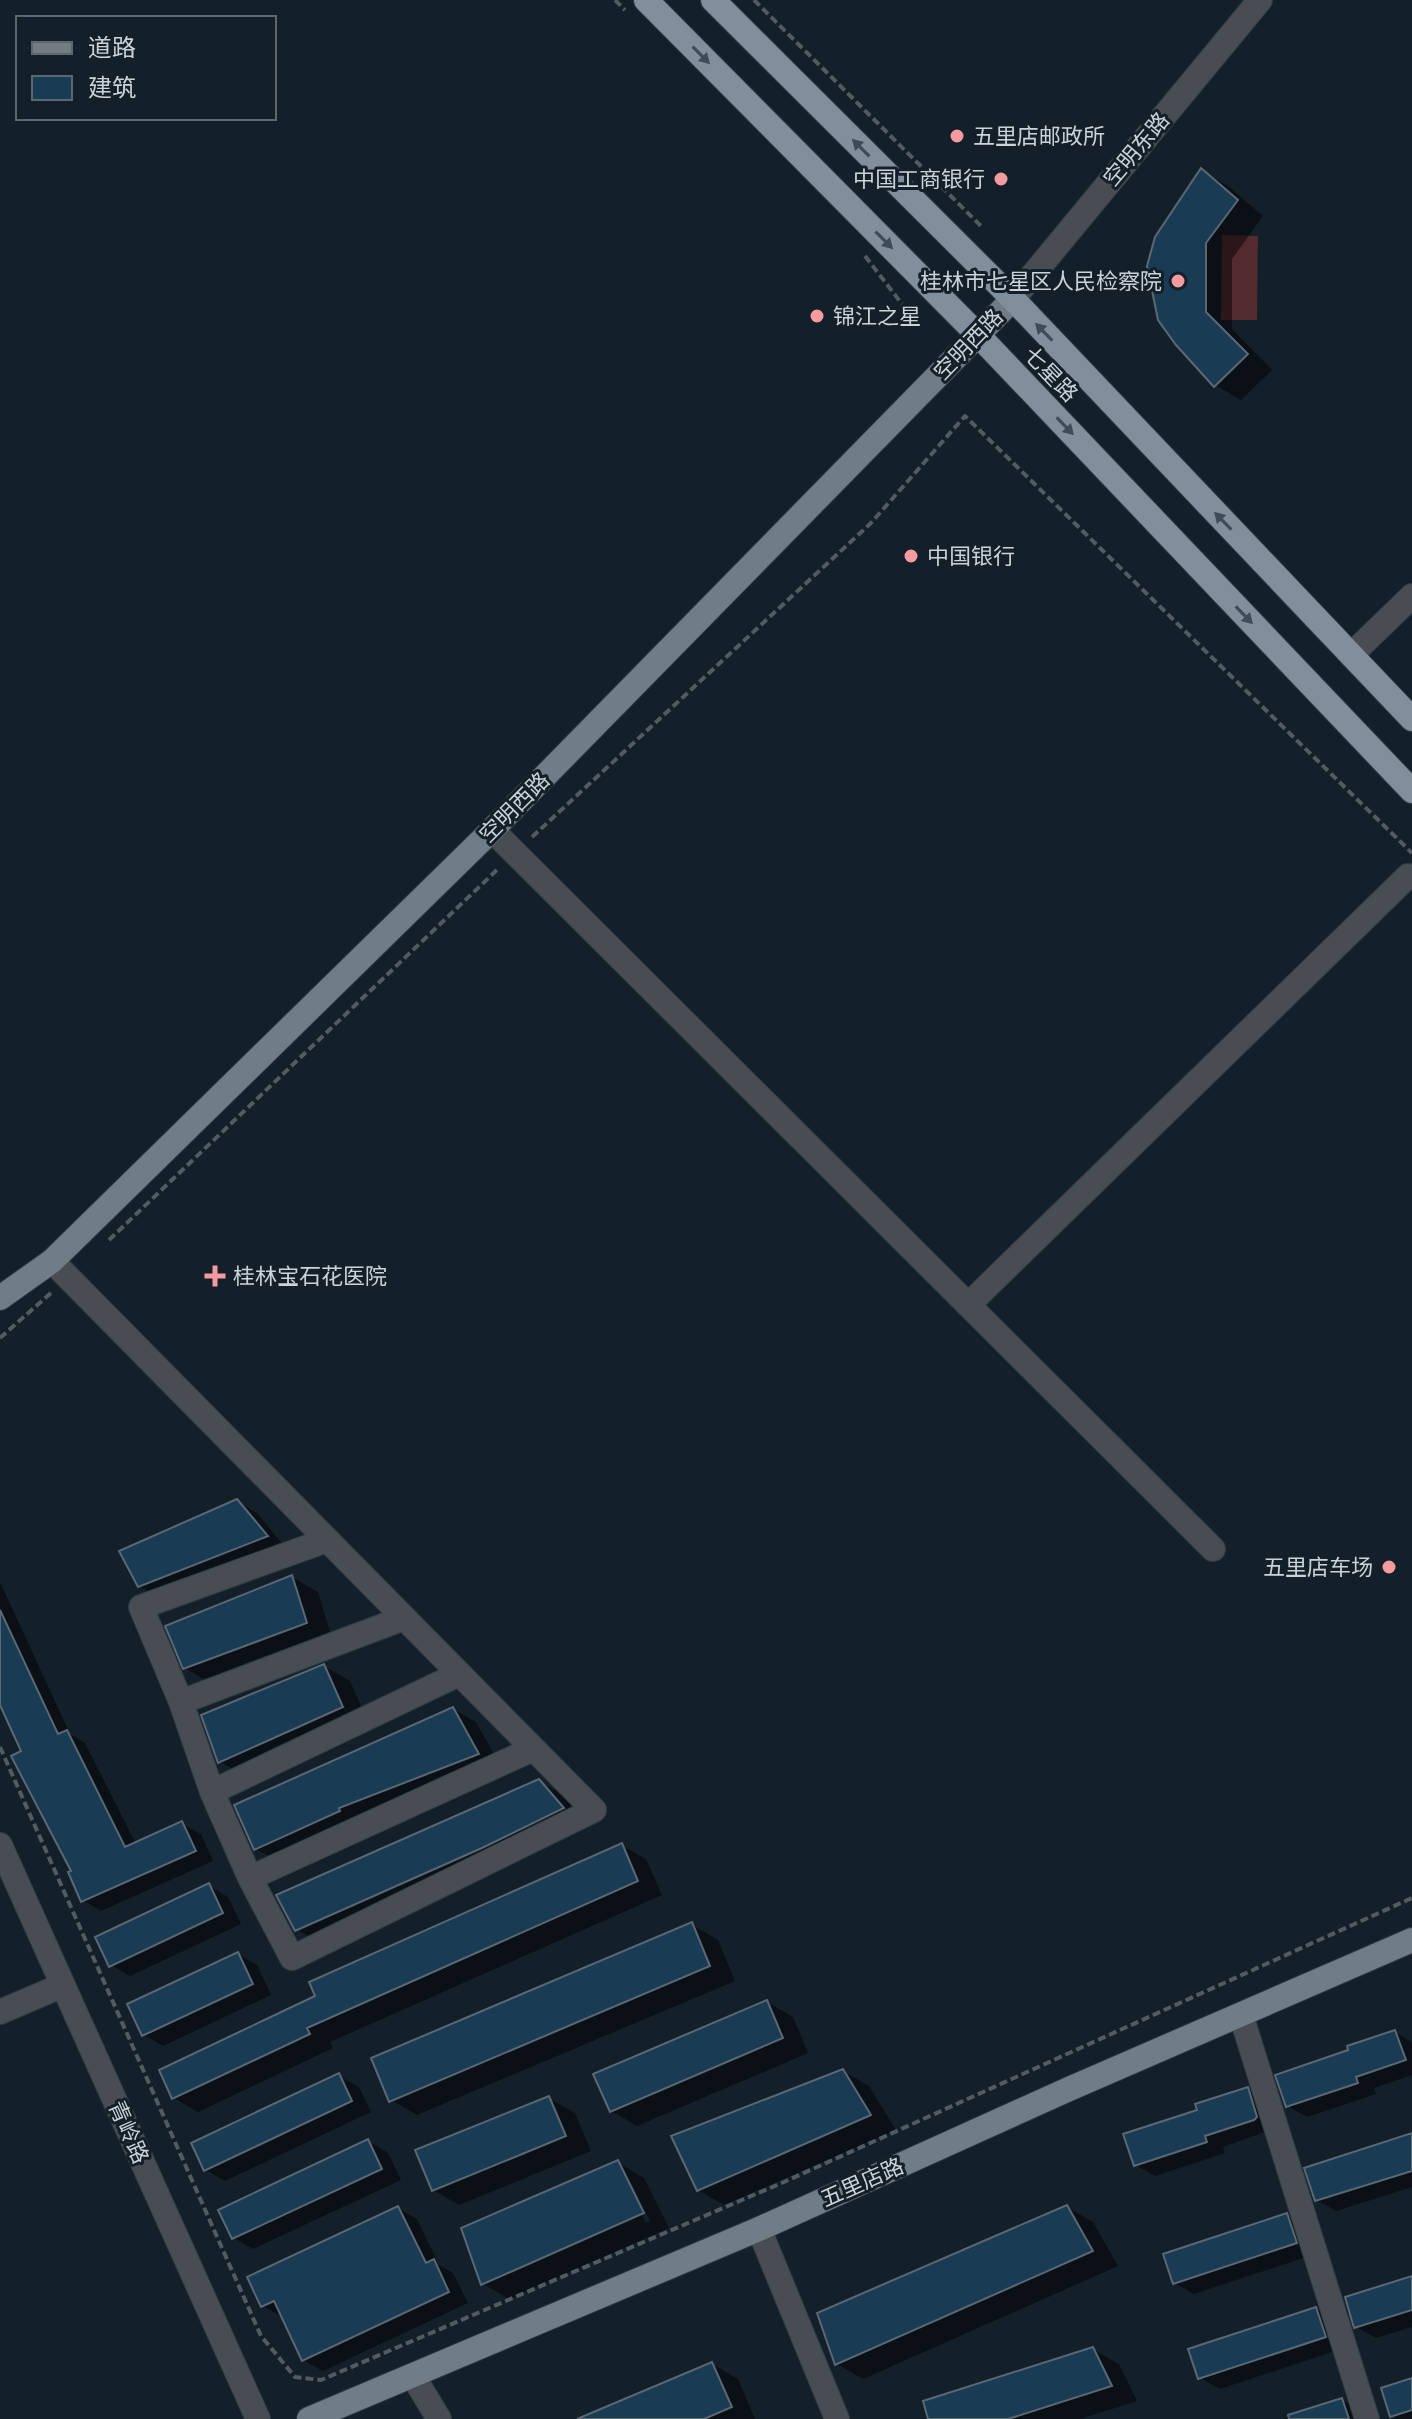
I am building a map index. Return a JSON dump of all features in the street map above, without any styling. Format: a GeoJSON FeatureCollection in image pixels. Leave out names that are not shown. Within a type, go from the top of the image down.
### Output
{"type":"FeatureCollection","features":[{"type":"Feature","properties":{"kind":"highway","name":"七星路"},"geometry":{"type":"LineString","coordinates":[[646,0],[978,335],[1412,791]]}},
{"type":"Feature","properties":{"kind":"highway","name":"七星路"},"geometry":{"type":"LineString","coordinates":[[713,0],[1013,299],[1412,719]]}},
{"type":"Feature","properties":{"kind":"main road","name":"空明西路"},"geometry":{"type":"LineString","coordinates":[[0,1298],[60,1269],[1013,299]]}},
{"type":"Feature","properties":{"kind":"main road","name":"五里店路"},"geometry":{"type":"LineString","coordinates":[[309,2419],[759,2229],[1412,1940]]}},
{"type":"Feature","properties":{"kind":"street","name":"空明东路"},"geometry":{"type":"LineString","coordinates":[[1013,299],[1260,0]]}},
{"type":"Feature","properties":{"kind":"street"},"geometry":{"type":"LineString","coordinates":[[1351,655],[1412,596]]}},
{"type":"Feature","properties":{"kind":"street"},"geometry":{"type":"LineString","coordinates":[[492,830],[1213,1549]]}},
{"type":"Feature","properties":{"kind":"street"},"geometry":{"type":"LineString","coordinates":[[968,1305],[1411,861]]}},
{"type":"Feature","properties":{"kind":"street"},"geometry":{"type":"LineString","coordinates":[[60,1269],[594,1810],[292,1958],[250,1878],[212,1792],[181,1702],[141,1607],[327,1540]]}},
{"type":"Feature","properties":{"kind":"street"},"geometry":{"type":"LineString","coordinates":[[181,1702],[404,1618]]}},
{"type":"Feature","properties":{"kind":"street"},"geometry":{"type":"LineString","coordinates":[[212,1792],[459,1674]]}},
{"type":"Feature","properties":{"kind":"street"},"geometry":{"type":"LineString","coordinates":[[250,1878],[533,1749]]}},
{"type":"Feature","properties":{"kind":"street","name":"青岭路"},"geometry":{"type":"LineString","coordinates":[[0,1845],[258,2419]]}},
{"type":"Feature","properties":{"kind":"street"},"geometry":{"type":"LineString","coordinates":[[0,2012],[63,1985]]}},
{"type":"Feature","properties":{"kind":"street"},"geometry":{"type":"LineString","coordinates":[[1241,2015],[1367,2419]]}},
{"type":"Feature","properties":{"kind":"street"},"geometry":{"type":"LineString","coordinates":[[759,2229],[837,2419]]}},
{"type":"Feature","properties":{"kind":"street"},"geometry":{"type":"LineString","coordinates":[[413,2376],[439,2419]]}},
{"type":"Feature","properties":{"kind":"path"},"geometry":{"type":"LineString","coordinates":[[754,0],[983,228]]}},
{"type":"Feature","properties":{"kind":"path"},"geometry":{"type":"LineString","coordinates":[[98,1250],[515,853],[871,523],[965,416],[1396,835],[1411,861]]}},
{"type":"Feature","properties":{"kind":"path"},"geometry":{"type":"LineString","coordinates":[[0,1338],[60,1269]]}},
{"type":"Feature","properties":{"kind":"path"},"geometry":{"type":"LineString","coordinates":[[0,1747],[261,2336],[295,2377],[321,2380],[784,2182],[1412,1898]]}},
{"type":"Feature","properties":{"kind":"shaded area"},"geometry":{"type":"Polygon","coordinates":[[[1222,235],[1258,236],[1257,320],[1221,320],[1222,235]]]}},
{"type":"Feature","properties":{"kind":"building","name":"桂林市七星区人民检察院"},"geometry":{"type":"Polygon","coordinates":[[[1201,168],[1238,200],[1206,243],[1206,312],[1248,354],[1214,387],[1158,320],[1147,266],[1155,237],[1201,168]]]}},
{"type":"Feature","properties":{"kind":"building"},"geometry":{"type":"Polygon","coordinates":[[[237,1499],[268,1536],[138,1587],[119,1551],[237,1499]]]}},
{"type":"Feature","properties":{"kind":"building"},"geometry":{"type":"Polygon","coordinates":[[[292,1575],[307,1623],[183,1669],[165,1626],[292,1575]]]}},
{"type":"Feature","properties":{"kind":"building"},"geometry":{"type":"Polygon","coordinates":[[[0,1610],[58,1734],[67,1730],[125,1847],[182,1821],[196,1851],[81,1902],[68,1872],[71,1871],[11,1756],[21,1751],[0,1705],[0,1610]]]}},
{"type":"Feature","properties":{"kind":"building"},"geometry":{"type":"Polygon","coordinates":[[[324,1664],[343,1707],[218,1763],[201,1715],[324,1664]]]}},
{"type":"Feature","properties":{"kind":"building"},"geometry":{"type":"Polygon","coordinates":[[[453,1707],[479,1754],[339,1808],[340,1811],[254,1850],[234,1805],[453,1707]]]}},
{"type":"Feature","properties":{"kind":"building"},"geometry":{"type":"Polygon","coordinates":[[[539,1779],[564,1808],[295,1931],[276,1895],[539,1779]]]}},
{"type":"Feature","properties":{"kind":"building"},"geometry":{"type":"Polygon","coordinates":[[[622,1843],[638,1881],[307,2028],[310,2034],[172,2099],[159,2070],[315,1996],[309,1982],[622,1843]]]}},
{"type":"Feature","properties":{"kind":"building"},"geometry":{"type":"Polygon","coordinates":[[[209,1883],[223,1913],[109,1967],[95,1937],[209,1883]]]}},
{"type":"Feature","properties":{"kind":"building"},"geometry":{"type":"Polygon","coordinates":[[[692,1922],[710,1966],[389,2102],[371,2058],[692,1922]]]}},
{"type":"Feature","properties":{"kind":"building"},"geometry":{"type":"Polygon","coordinates":[[[238,1952],[253,1984],[142,2036],[127,2004],[238,1952]]]}},
{"type":"Feature","properties":{"kind":"building"},"geometry":{"type":"Polygon","coordinates":[[[767,2000],[783,2038],[610,2112],[593,2074],[767,2000]]]}},
{"type":"Feature","properties":{"kind":"building"},"geometry":{"type":"Polygon","coordinates":[[[1395,2030],[1406,2060],[1356,2077],[1358,2083],[1286,2107],[1275,2075],[1395,2030]]]}},
{"type":"Feature","properties":{"kind":"building"},"geometry":{"type":"Polygon","coordinates":[[[843,2069],[871,2115],[697,2191],[671,2136],[843,2069]]]}},
{"type":"Feature","properties":{"kind":"building"},"geometry":{"type":"Polygon","coordinates":[[[339,2073],[352,2101],[204,2171],[191,2143],[339,2073]]]}},
{"type":"Feature","properties":{"kind":"building"},"geometry":{"type":"Polygon","coordinates":[[[1248,2087],[1257,2117],[1254,2120],[1205,2136],[1207,2142],[1134,2166],[1123,2134],[1197,2110],[1195,2104],[1248,2087]]]}},
{"type":"Feature","properties":{"kind":"building"},"geometry":{"type":"Polygon","coordinates":[[[549,2096],[566,2136],[432,2191],[415,2150],[549,2096]]]}},
{"type":"Feature","properties":{"kind":"building"},"geometry":{"type":"Polygon","coordinates":[[[1412,2133],[1412,2171],[1315,2201],[1304,2168],[1412,2133]]]}},
{"type":"Feature","properties":{"kind":"building"},"geometry":{"type":"Polygon","coordinates":[[[368,2139],[382,2169],[232,2239],[218,2210],[368,2139]]]}},
{"type":"Feature","properties":{"kind":"building"},"geometry":{"type":"Polygon","coordinates":[[[618,2160],[644,2213],[481,2285],[461,2228],[618,2160]]]}},
{"type":"Feature","properties":{"kind":"building"},"geometry":{"type":"Polygon","coordinates":[[[1067,2205],[1093,2251],[835,2365],[817,2313],[1067,2205]]]}},
{"type":"Feature","properties":{"kind":"building"},"geometry":{"type":"Polygon","coordinates":[[[398,2206],[426,2263],[434,2259],[449,2292],[302,2361],[274,2301],[261,2307],[247,2277],[398,2206]]]}},
{"type":"Feature","properties":{"kind":"building"},"geometry":{"type":"Polygon","coordinates":[[[1287,2213],[1297,2243],[1173,2284],[1163,2254],[1287,2213]]]}},
{"type":"Feature","properties":{"kind":"building"},"geometry":{"type":"Polygon","coordinates":[[[1412,2276],[1412,2310],[1354,2328],[1345,2297],[1412,2276]]]}},
{"type":"Feature","properties":{"kind":"building"},"geometry":{"type":"Polygon","coordinates":[[[1316,2307],[1326,2337],[1198,2379],[1188,2349],[1316,2307]]]}},
{"type":"Feature","properties":{"kind":"building"},"geometry":{"type":"Polygon","coordinates":[[[1093,2347],[1112,2386],[1008,2419],[928,2419],[923,2401],[1093,2347]]]}},
{"type":"Feature","properties":{"kind":"building"},"geometry":{"type":"Polygon","coordinates":[[[712,2362],[732,2407],[704,2419],[577,2419],[712,2362]]]}},
{"type":"Feature","properties":{"kind":"building"},"geometry":{"type":"Polygon","coordinates":[[[1412,2378],[1412,2410],[1390,2417],[1381,2388],[1412,2378]]]}},
{"type":"Feature","properties":{"kind":"building"},"geometry":{"type":"Polygon","coordinates":[[[1342,2398],[1349,2419],[1289,2419],[1288,2415],[1342,2398]]]}},
{"type":"Feature","properties":{"kind":"place","name":"五里店邮政所"},"geometry":{"type":"Point","coordinates":[957,136]}},
{"type":"Feature","properties":{"kind":"place","name":"中国工商银行"},"geometry":{"type":"Point","coordinates":[1001,179]}},
{"type":"Feature","properties":{"kind":"place","name":"桂林市七星区人民检察院"},"geometry":{"type":"Point","coordinates":[1178,281]}},
{"type":"Feature","properties":{"kind":"place","name":"锦江之星"},"geometry":{"type":"Point","coordinates":[817,316]}},
{"type":"Feature","properties":{"kind":"place","name":"中国银行"},"geometry":{"type":"Point","coordinates":[911,556]}},
{"type":"Feature","properties":{"kind":"place","name":"桂林宝石花医院"},"geometry":{"type":"Point","coordinates":[215,1276]}},
{"type":"Feature","properties":{"kind":"place","name":"五里店车场"},"geometry":{"type":"Point","coordinates":[1389,1567]}}]}
